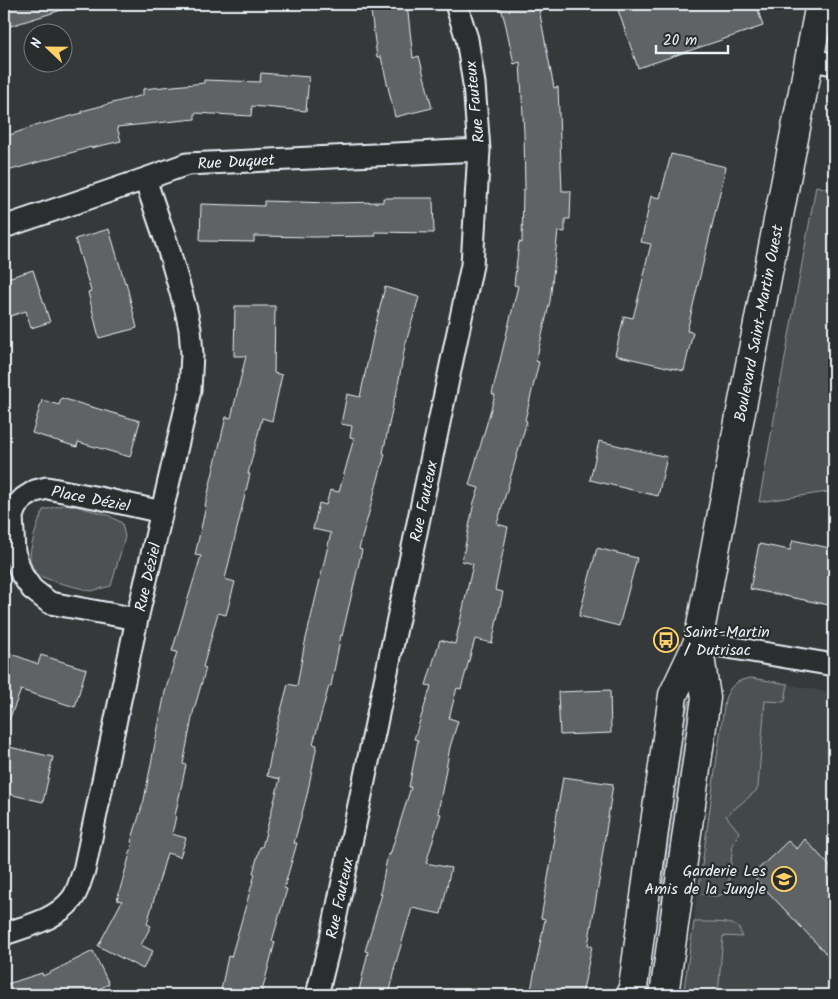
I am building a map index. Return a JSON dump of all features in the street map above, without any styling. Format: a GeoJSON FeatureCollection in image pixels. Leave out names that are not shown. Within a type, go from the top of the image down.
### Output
{"type":"FeatureCollection","features":[{"type":"Feature","properties":{"kind":"main road","name":"Boulevard Saint-Martin Ouest"},"geometry":{"type":"LineString","coordinates":[[632,995],[673,695],[698,642],[782,196],[822,62],[820,4]]}},
{"type":"Feature","properties":{"kind":"main road","name":"Boulevard Saint-Martin Ouest"},"geometry":{"type":"LineString","coordinates":[[664,995],[706,698],[698,642]]}},
{"type":"Feature","properties":{"kind":"street","name":"Rue Fauteux"},"geometry":{"type":"LineString","coordinates":[[317,995],[332,934],[472,266],[479,150],[474,84],[467,39],[456,4]]}},
{"type":"Feature","properties":{"kind":"street","name":"Rue Duquet"},"geometry":{"type":"LineString","coordinates":[[4,227],[187,164],[479,150]]}},
{"type":"Feature","properties":{"kind":"street","name":"Rue Déziel"},"geometry":{"type":"LineString","coordinates":[[4,934],[44,920],[60,912],[73,898],[84,871],[137,619],[190,390],[192,354],[186,310],[167,244],[145,179]]}},
{"type":"Feature","properties":{"kind":"street","name":"Place Déziel"},"geometry":{"type":"LineString","coordinates":[[137,619],[50,603],[32,589],[22,575],[14,552],[12,516],[16,506],[24,498],[35,491],[47,488],[162,512]]}},
{"type":"Feature","properties":{"kind":"street"},"geometry":{"type":"LineString","coordinates":[[698,642],[834,665]]}},
{"type":"Feature","properties":{"kind":"shaded area"},"geometry":{"type":"Polygon","coordinates":[[[816,186],[834,190],[834,491],[759,502],[816,186]]]}},
{"type":"Feature","properties":{"kind":"shaded area"},"geometry":{"type":"Polygon","coordinates":[[[68,504],[108,515],[122,523],[125,537],[111,586],[91,591],[37,575],[32,566],[30,561],[31,550],[43,510],[68,504]]]}},
{"type":"Feature","properties":{"kind":"shaded area"},"geometry":{"type":"Polygon","coordinates":[[[751,678],[834,693],[834,806],[831,808],[834,812],[834,995],[683,995],[725,699],[729,689],[735,683],[751,678]]]}},
{"type":"Feature","properties":{"kind":"shaded area"},"geometry":{"type":"Polygon","coordinates":[[[751,678],[788,684],[785,701],[765,701],[758,787],[756,791],[726,816],[739,832],[733,845],[728,889],[718,896],[698,894],[725,699],[734,684],[751,678]]]}},
{"type":"Feature","properties":{"kind":"shaded area"},"geometry":{"type":"Polygon","coordinates":[[[690,700],[698,700],[666,927],[659,926],[678,740],[681,724],[690,700]]]}},
{"type":"Feature","properties":{"kind":"shaded area"},"geometry":{"type":"Polygon","coordinates":[[[694,922],[732,924],[741,932],[742,937],[723,936],[718,995],[683,995],[694,922]]]}},
{"type":"Feature","properties":{"kind":"building"},"geometry":{"type":"Polygon","coordinates":[[[4,4],[68,4],[68,8],[4,28],[4,4]]]}},
{"type":"Feature","properties":{"kind":"building"},"geometry":{"type":"Polygon","coordinates":[[[370,4],[407,4],[413,58],[419,56],[432,108],[395,117],[381,57],[377,57],[370,4]]]}},
{"type":"Feature","properties":{"kind":"building"},"geometry":{"type":"Polygon","coordinates":[[[500,4],[538,4],[554,88],[558,87],[562,191],[571,191],[570,219],[565,219],[565,232],[558,231],[550,301],[536,361],[539,362],[525,420],[527,421],[497,524],[508,527],[495,590],[503,592],[492,643],[475,639],[461,689],[457,688],[449,718],[458,721],[450,747],[438,813],[441,814],[426,863],[451,868],[441,914],[412,908],[394,969],[389,995],[358,995],[368,952],[365,951],[382,894],[380,894],[388,854],[390,855],[411,787],[409,787],[418,740],[414,739],[431,686],[426,685],[440,640],[455,644],[473,564],[462,561],[474,502],[479,488],[469,485],[495,395],[492,394],[518,286],[514,285],[519,242],[522,243],[523,190],[525,190],[520,62],[514,64],[500,4]]]}},
{"type":"Feature","properties":{"kind":"building"},"geometry":{"type":"Polygon","coordinates":[[[616,4],[756,4],[763,26],[638,68],[616,4]]]}},
{"type":"Feature","properties":{"kind":"building"},"geometry":{"type":"Polygon","coordinates":[[[261,73],[309,77],[306,111],[252,106],[251,116],[195,113],[195,119],[117,127],[121,141],[91,147],[4,172],[4,137],[82,113],[82,111],[143,95],[143,89],[204,83],[204,80],[260,82],[261,73]]]}},
{"type":"Feature","properties":{"kind":"building"},"geometry":{"type":"Polygon","coordinates":[[[671,154],[726,167],[687,331],[693,332],[684,371],[615,355],[624,316],[633,318],[646,267],[651,244],[641,242],[651,196],[660,198],[671,154]]]}},
{"type":"Feature","properties":{"kind":"building"},"geometry":{"type":"Polygon","coordinates":[[[383,198],[433,198],[434,233],[375,232],[376,236],[254,236],[254,242],[200,241],[201,204],[264,206],[264,201],[383,202],[383,198]]]}},
{"type":"Feature","properties":{"kind":"building"},"geometry":{"type":"Polygon","coordinates":[[[109,229],[126,282],[137,328],[99,338],[88,292],[91,291],[75,239],[109,229]]]}},
{"type":"Feature","properties":{"kind":"building"},"geometry":{"type":"Polygon","coordinates":[[[33,270],[50,322],[31,328],[26,311],[4,318],[4,279],[33,270]]]}},
{"type":"Feature","properties":{"kind":"building"},"geometry":{"type":"Polygon","coordinates":[[[385,287],[419,297],[405,346],[383,453],[385,454],[359,549],[362,550],[341,635],[331,686],[329,686],[313,744],[317,745],[307,795],[294,843],[297,843],[284,888],[287,889],[272,941],[275,942],[261,995],[220,995],[228,956],[231,957],[280,779],[267,776],[274,737],[288,684],[297,686],[304,647],[331,533],[313,529],[319,503],[326,505],[330,490],[339,492],[354,438],[350,437],[352,426],[341,424],[347,394],[360,397],[385,287]]]}},
{"type":"Feature","properties":{"kind":"building"},"geometry":{"type":"Polygon","coordinates":[[[235,306],[275,306],[274,373],[282,375],[272,421],[262,418],[225,579],[235,582],[226,615],[218,613],[203,667],[206,668],[193,713],[183,764],[186,765],[172,834],[186,838],[180,857],[167,853],[147,924],[151,926],[141,945],[153,951],[143,969],[98,946],[122,901],[117,900],[133,843],[131,842],[144,800],[165,692],[177,652],[172,651],[201,556],[195,555],[205,506],[226,417],[231,418],[246,356],[234,356],[235,306]]]}},
{"type":"Feature","properties":{"kind":"building"},"geometry":{"type":"Polygon","coordinates":[[[61,398],[140,421],[130,457],[78,442],[77,447],[32,433],[42,400],[59,405],[61,398]]]}},
{"type":"Feature","properties":{"kind":"building"},"geometry":{"type":"Polygon","coordinates":[[[599,441],[667,457],[658,496],[590,480],[599,441]]]}},
{"type":"Feature","properties":{"kind":"building"},"geometry":{"type":"Polygon","coordinates":[[[793,540],[834,549],[834,606],[750,589],[759,544],[790,550],[793,540]]]}},
{"type":"Feature","properties":{"kind":"building"},"geometry":{"type":"Polygon","coordinates":[[[597,548],[637,558],[619,626],[579,616],[597,548]]]}},
{"type":"Feature","properties":{"kind":"building"},"geometry":{"type":"Polygon","coordinates":[[[4,651],[38,664],[41,655],[86,669],[75,707],[21,690],[4,730],[4,651]]]}},
{"type":"Feature","properties":{"kind":"building"},"geometry":{"type":"Polygon","coordinates":[[[610,690],[611,733],[560,735],[558,692],[610,690]]]}},
{"type":"Feature","properties":{"kind":"building"},"geometry":{"type":"Polygon","coordinates":[[[9,747],[53,757],[43,802],[4,793],[4,770],[9,747]]]}},
{"type":"Feature","properties":{"kind":"building"},"geometry":{"type":"Polygon","coordinates":[[[563,777],[613,784],[588,945],[592,946],[582,995],[530,995],[545,919],[541,918],[563,777]]]}},
{"type":"Feature","properties":{"kind":"building"},"geometry":{"type":"Polygon","coordinates":[[[805,839],[834,871],[834,962],[752,875],[788,841],[797,849],[805,839]]]}},
{"type":"Feature","properties":{"kind":"building"},"geometry":{"type":"Polygon","coordinates":[[[93,951],[109,984],[87,995],[4,995],[4,985],[42,973],[43,976],[93,951]]]}},
{"type":"Feature","properties":{"kind":"place","name":"Saint-Martin / Dutrisac"},"geometry":{"type":"Point","coordinates":[666,640]}},
{"type":"Feature","properties":{"kind":"place","name":"Garderie Les Amis de la Jungle"},"geometry":{"type":"Point","coordinates":[784,879]}}]}
